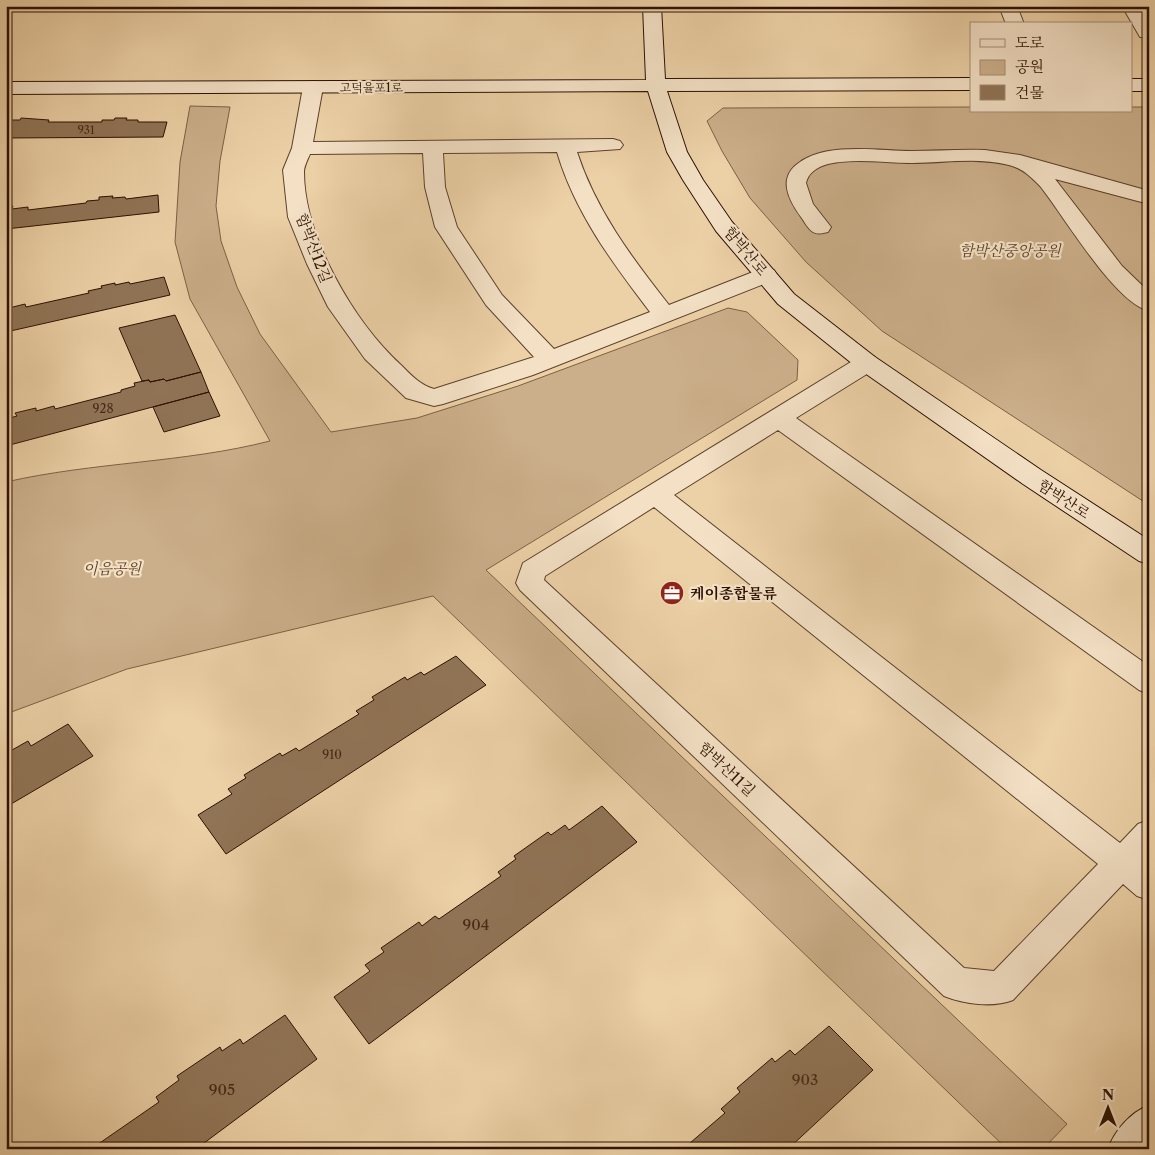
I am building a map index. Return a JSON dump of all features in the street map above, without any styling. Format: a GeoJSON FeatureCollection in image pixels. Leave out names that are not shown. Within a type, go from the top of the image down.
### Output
{"type":"FeatureCollection","features":[{"type":"Feature","properties":{"kind":"street"},"geometry":{"type":"LineString","coordinates":[[652,6],[656,86],[970,84]]}},
{"type":"Feature","properties":{"kind":"street"},"geometry":{"type":"LineString","coordinates":[[1008,6],[1014,22]]}},
{"type":"Feature","properties":{"kind":"street"},"geometry":{"type":"LineString","coordinates":[[1131,6],[1142,33]]}},
{"type":"Feature","properties":{"kind":"street"},"geometry":{"type":"LineString","coordinates":[[1132,85],[1149,85]]}},
{"type":"Feature","properties":{"kind":"street","name":"고덕율포1로"},"geometry":{"type":"LineString","coordinates":[[6,88],[656,86]]}},
{"type":"Feature","properties":{"kind":"street","name":"함박산로"},"geometry":{"type":"LineString","coordinates":[[656,86],[677,152],[693,180],[724,226],[786,299],[867,363],[1032,477],[1149,554]]}},
{"type":"Feature","properties":{"kind":"street","name":"함박산12길"},"geometry":{"type":"LineString","coordinates":[[313,87],[302,148],[294,170],[300,217],[318,264],[336,302],[373,353],[415,392],[434,398],[550,358],[766,275]]}},
{"type":"Feature","properties":{"kind":"street"},"geometry":{"type":"LineString","coordinates":[[302,148],[613,145]]}},
{"type":"Feature","properties":{"kind":"street"},"geometry":{"type":"LineString","coordinates":[[565,146],[577,182],[591,213],[663,314]]}},
{"type":"Feature","properties":{"kind":"street"},"geometry":{"type":"LineString","coordinates":[[433,147],[435,186],[446,227],[494,300],[550,358]]}},
{"type":"Feature","properties":{"kind":"street"},"geometry":{"type":"LineString","coordinates":[[820,227],[803,204],[796,190],[796,178],[802,169],[813,162],[827,158],[861,156],[1000,156],[1149,198]]}},
{"type":"Feature","properties":{"kind":"street"},"geometry":{"type":"LineString","coordinates":[[1024,163],[1041,174],[1111,266],[1140,298],[1149,304]]}},
{"type":"Feature","properties":{"kind":"street","name":"함박산11길"},"geometry":{"type":"LineString","coordinates":[[867,363],[533,570],[530,583],[956,984],[1001,988],[1149,834]]}},
{"type":"Feature","properties":{"kind":"street"},"geometry":{"type":"LineString","coordinates":[[778,418],[1149,682]]}},
{"type":"Feature","properties":{"kind":"street"},"geometry":{"type":"LineString","coordinates":[[655,494],[1120,864],[1149,885]]}},
{"type":"Feature","properties":{"kind":"street"},"geometry":{"type":"LineString","coordinates":[[1126,1149],[1149,1123]]}},
{"type":"Feature","properties":{"kind":"green space","name":"이음공원"},"geometry":{"type":"Polygon","coordinates":[[[190,106],[230,107],[220,161],[216,206],[221,241],[237,287],[260,334],[331,432],[417,418],[518,386],[728,308],[747,312],[798,360],[797,380],[486,570],[1067,1124],[1043,1149],[1007,1149],[433,596],[127,669],[6,714],[6,482],[72,470],[205,454],[270,441],[190,299],[175,242],[180,162],[190,106]]]}},
{"type":"Feature","properties":{"kind":"green space","name":"함박산중앙공원"},"geometry":{"type":"Polygon","coordinates":[[[970,107],[970,112],[1132,112],[1132,107],[1149,107],[1149,505],[882,331],[806,262],[750,198],[722,151],[707,121],[723,108],[970,107]]]}},
{"type":"Feature","properties":{"kind":"building"},"geometry":{"type":"Polygon","coordinates":[[[21,118],[49,120],[48,122],[102,122],[102,120],[127,118],[126,120],[138,120],[138,122],[167,122],[163,137],[6,138],[7,120],[20,120],[21,118]]]}},
{"type":"Feature","properties":{"kind":"building"},"geometry":{"type":"Polygon","coordinates":[[[158,195],[159,212],[6,229],[6,207],[13,206],[12,209],[28,207],[28,210],[86,203],[87,201],[99,200],[99,197],[113,196],[112,198],[125,197],[126,199],[158,195]]]}},
{"type":"Feature","properties":{"kind":"building"},"geometry":{"type":"Polygon","coordinates":[[[164,277],[170,295],[6,332],[6,305],[9,308],[25,304],[26,307],[89,293],[88,291],[102,288],[101,286],[129,282],[130,284],[164,277]]]}},
{"type":"Feature","properties":{"kind":"building"},"geometry":{"type":"Polygon","coordinates":[[[175,315],[201,372],[166,381],[164,379],[150,382],[149,380],[142,381],[119,328],[175,315]]]}},
{"type":"Feature","properties":{"kind":"building"},"geometry":{"type":"Polygon","coordinates":[[[201,372],[209,392],[6,446],[6,419],[17,416],[15,413],[36,408],[36,411],[54,406],[55,409],[121,392],[121,390],[135,386],[134,383],[164,379],[166,381],[201,372]]]}},
{"type":"Feature","properties":{"kind":"building"},"geometry":{"type":"Polygon","coordinates":[[[209,392],[220,416],[164,432],[153,407],[209,392]]]}},
{"type":"Feature","properties":{"kind":"building"},"geometry":{"type":"Polygon","coordinates":[[[456,656],[486,685],[226,854],[198,815],[232,794],[228,789],[246,778],[244,775],[280,753],[282,756],[296,748],[299,751],[359,714],[356,711],[374,700],[372,697],[405,677],[407,680],[421,672],[424,675],[456,656]]]}},
{"type":"Feature","properties":{"kind":"building"},"geometry":{"type":"Polygon","coordinates":[[[68,724],[93,756],[6,807],[6,749],[10,747],[12,750],[28,741],[31,746],[68,724]]]}},
{"type":"Feature","properties":{"kind":"building"},"geometry":{"type":"Polygon","coordinates":[[[602,806],[637,842],[369,1044],[334,997],[370,971],[365,965],[384,952],[381,948],[419,922],[422,926],[435,916],[439,919],[501,876],[498,872],[516,859],[514,856],[548,832],[551,835],[565,825],[569,830],[602,806]]]}},
{"type":"Feature","properties":{"kind":"building"},"geometry":{"type":"Polygon","coordinates":[[[285,1015],[317,1059],[196,1149],[91,1149],[159,1102],[156,1097],[179,1080],[177,1076],[220,1047],[222,1051],[240,1039],[243,1044],[285,1015]]]}},
{"type":"Feature","properties":{"kind":"building"},"geometry":{"type":"Polygon","coordinates":[[[829,1026],[873,1070],[788,1149],[683,1149],[725,1113],[721,1109],[740,1092],[737,1088],[772,1058],[775,1062],[790,1050],[795,1055],[829,1026]]]}},
{"type":"Feature","properties":{"kind":"place","name":"케이종합물류"},"geometry":{"type":"Point","coordinates":[672,593]}}]}
